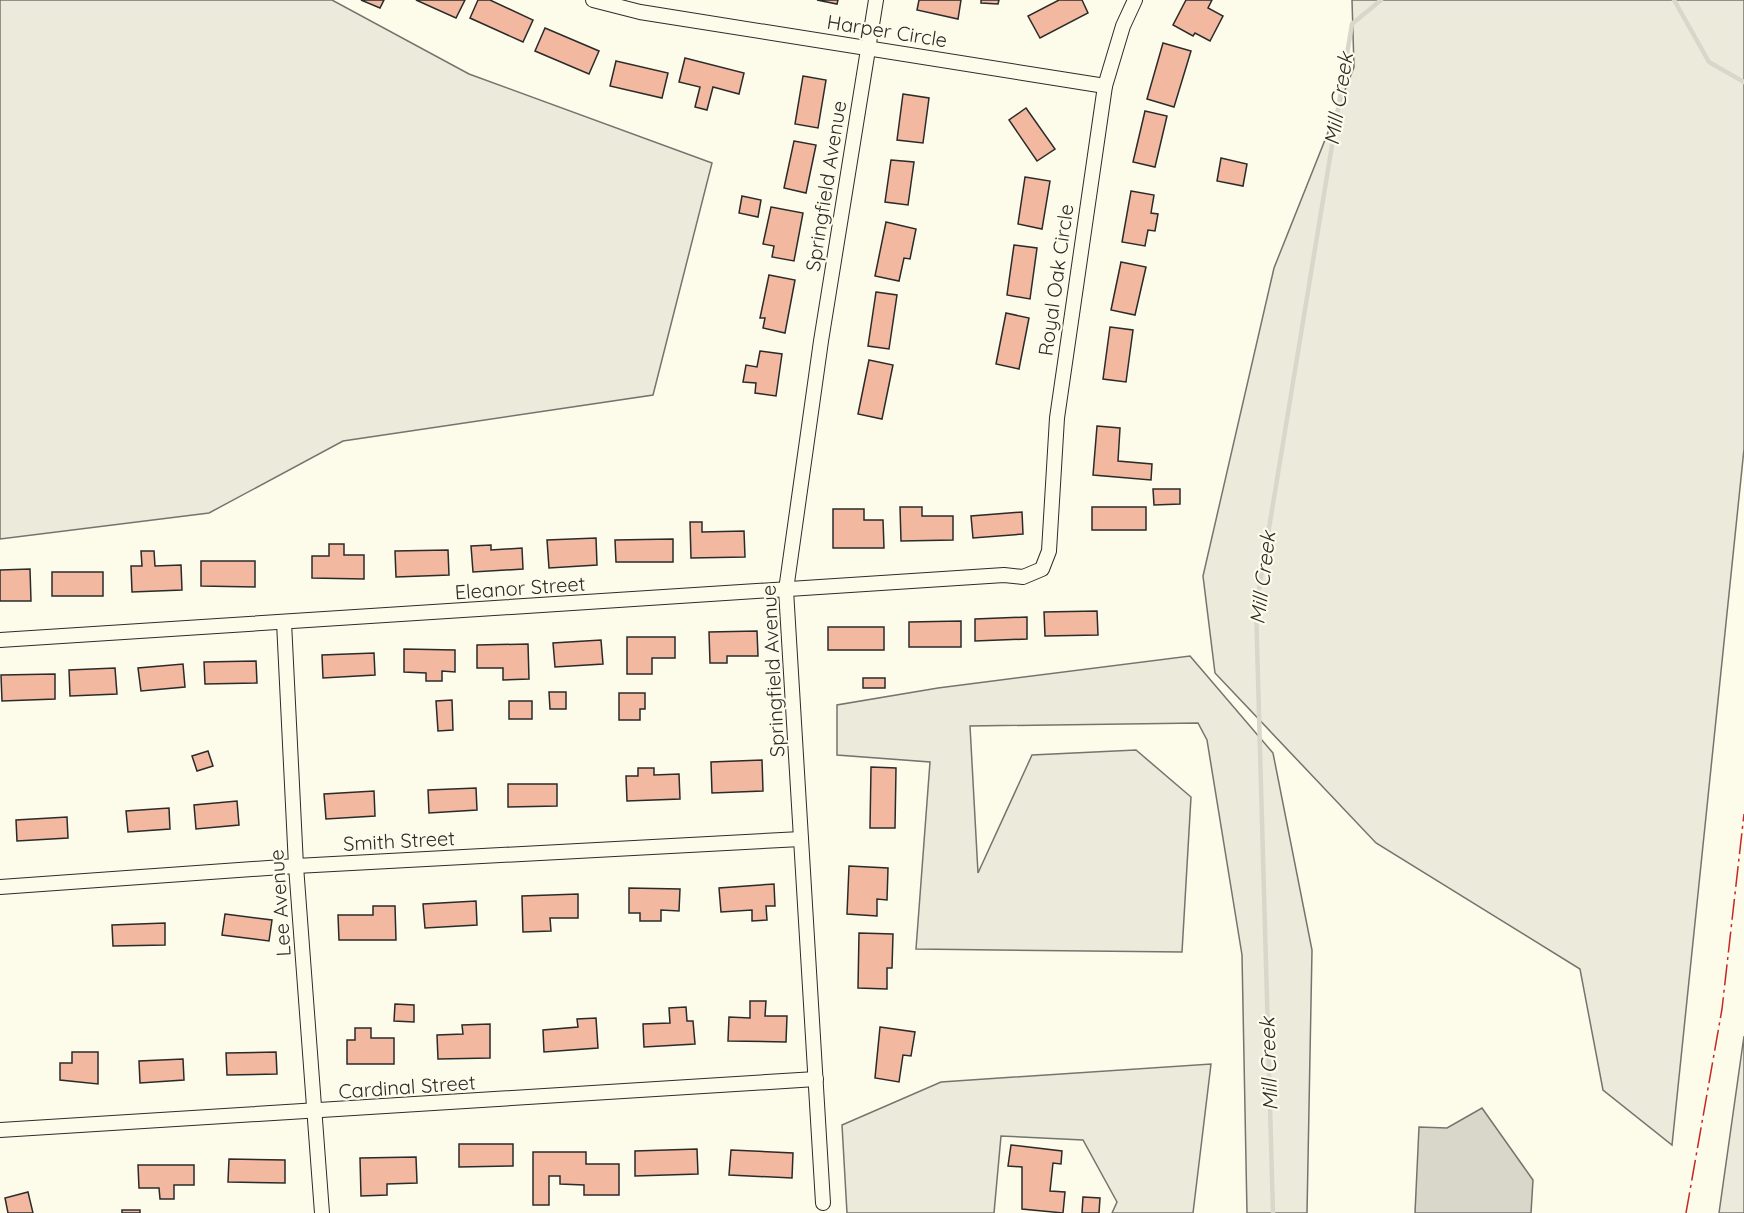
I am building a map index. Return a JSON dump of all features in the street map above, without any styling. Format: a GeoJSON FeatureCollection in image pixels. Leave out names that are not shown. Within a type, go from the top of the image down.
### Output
{"type":"FeatureCollection","features":[{"type":"Feature","properties":{"kind":"street","name":"Harper Circle"},"geometry":{"type":"LineString","coordinates":[[593,0],[640,12],[1105,86]]}},
{"type":"Feature","properties":{"kind":"street","name":"Springfield Avenue"},"geometry":{"type":"LineString","coordinates":[[823,1203],[786,590],[821,341],[876,0]]}},
{"type":"Feature","properties":{"kind":"street","name":"Royal Oak Circle"},"geometry":{"type":"LineString","coordinates":[[1042,569],[1049,551],[1056,418],[1105,86],[1123,26],[1135,0]]}},
{"type":"Feature","properties":{"kind":"street","name":"Eleanor Street"},"geometry":{"type":"LineString","coordinates":[[0,640],[1004,575],[1023,577],[1042,569]]}},
{"type":"Feature","properties":{"kind":"street","name":"Lee Avenue"},"geometry":{"type":"LineString","coordinates":[[284,622],[296,866],[322,1213]]}},
{"type":"Feature","properties":{"kind":"street","name":"Smith Street"},"geometry":{"type":"LineString","coordinates":[[0,887],[296,866],[801,839]]}},
{"type":"Feature","properties":{"kind":"street","name":"Cardinal Street"},"geometry":{"type":"LineString","coordinates":[[0,1130],[816,1079]]}},
{"type":"Feature","properties":{"kind":"shaded area"},"geometry":{"type":"Polygon","coordinates":[[[0,0],[332,0],[469,74],[712,163],[653,395],[343,441],[209,513],[0,539],[0,0]]]}},
{"type":"Feature","properties":{"kind":"shaded area"},"geometry":{"type":"Polygon","coordinates":[[[1352,0],[1744,0],[1744,449],[1672,1145],[1603,1090],[1580,969],[1376,843],[1215,673],[1203,576],[1274,268],[1354,67],[1352,0]]]}},
{"type":"Feature","properties":{"kind":"shaded area"},"geometry":{"type":"Polygon","coordinates":[[[1190,656],[1273,753],[1312,950],[1307,1213],[1247,1213],[1242,955],[1207,740],[1198,723],[970,726],[978,873],[1032,755],[1136,750],[1191,797],[1182,952],[916,949],[930,762],[837,755],[837,705],[938,688],[1190,656]]]}},
{"type":"Feature","properties":{"kind":"shaded area"},"geometry":{"type":"Polygon","coordinates":[[[1744,1036],[1744,1213],[1719,1213],[1744,1036]]]}},
{"type":"Feature","properties":{"kind":"shaded area"},"geometry":{"type":"Polygon","coordinates":[[[1211,1064],[1193,1213],[1112,1213],[1117,1202],[1083,1140],[1001,1136],[994,1213],[847,1213],[842,1125],[941,1082],[1211,1064]]]}},
{"type":"Feature","properties":{"kind":"shaded area"},"geometry":{"type":"Polygon","coordinates":[[[1482,1108],[1533,1180],[1531,1213],[1415,1213],[1419,1127],[1447,1128],[1482,1108]]]}},
{"type":"Feature","properties":{"kind":"building"},"geometry":{"type":"Polygon","coordinates":[[[361,0],[384,0],[380,8],[361,0]]]}},
{"type":"Feature","properties":{"kind":"building"},"geometry":{"type":"Polygon","coordinates":[[[416,0],[465,0],[456,18],[416,0]]]}},
{"type":"Feature","properties":{"kind":"building"},"geometry":{"type":"Polygon","coordinates":[[[478,0],[490,0],[533,20],[523,42],[470,18],[478,0]]]}},
{"type":"Feature","properties":{"kind":"building"},"geometry":{"type":"Polygon","coordinates":[[[817,0],[838,0],[837,4],[817,0]]]}},
{"type":"Feature","properties":{"kind":"building"},"geometry":{"type":"Polygon","coordinates":[[[919,0],[961,0],[958,19],[917,10],[919,0]]]}},
{"type":"Feature","properties":{"kind":"building"},"geometry":{"type":"Polygon","coordinates":[[[981,0],[999,0],[998,4],[981,3],[981,0]]]}},
{"type":"Feature","properties":{"kind":"building"},"geometry":{"type":"Polygon","coordinates":[[[1059,0],[1082,0],[1088,13],[1040,38],[1028,16],[1059,0]]]}},
{"type":"Feature","properties":{"kind":"building"},"geometry":{"type":"Polygon","coordinates":[[[1186,0],[1212,0],[1208,8],[1223,16],[1210,41],[1195,33],[1193,36],[1173,25],[1186,0]]]}},
{"type":"Feature","properties":{"kind":"building"},"geometry":{"type":"Polygon","coordinates":[[[545,28],[599,51],[589,74],[535,51],[545,28]]]}},
{"type":"Feature","properties":{"kind":"building"},"geometry":{"type":"Polygon","coordinates":[[[1163,43],[1191,51],[1174,107],[1147,99],[1163,43]]]}},
{"type":"Feature","properties":{"kind":"building"},"geometry":{"type":"Polygon","coordinates":[[[685,58],[744,73],[739,94],[713,87],[707,110],[695,107],[700,87],[679,82],[685,58]]]}},
{"type":"Feature","properties":{"kind":"building"},"geometry":{"type":"Polygon","coordinates":[[[616,61],[668,73],[662,98],[610,86],[616,61]]]}},
{"type":"Feature","properties":{"kind":"building"},"geometry":{"type":"Polygon","coordinates":[[[803,76],[826,80],[818,128],[795,124],[803,76]]]}},
{"type":"Feature","properties":{"kind":"building"},"geometry":{"type":"Polygon","coordinates":[[[903,94],[929,98],[923,143],[897,140],[903,94]]]}},
{"type":"Feature","properties":{"kind":"building"},"geometry":{"type":"Polygon","coordinates":[[[1026,108],[1055,149],[1037,161],[1009,120],[1026,108]]]}},
{"type":"Feature","properties":{"kind":"building"},"geometry":{"type":"Polygon","coordinates":[[[1145,111],[1167,116],[1155,167],[1133,162],[1145,111]]]}},
{"type":"Feature","properties":{"kind":"building"},"geometry":{"type":"Polygon","coordinates":[[[794,141],[816,145],[806,193],[784,188],[794,141]]]}},
{"type":"Feature","properties":{"kind":"building"},"geometry":{"type":"Polygon","coordinates":[[[1221,158],[1247,164],[1243,186],[1217,181],[1221,158]]]}},
{"type":"Feature","properties":{"kind":"building"},"geometry":{"type":"Polygon","coordinates":[[[891,160],[914,162],[908,205],[885,202],[891,160]]]}},
{"type":"Feature","properties":{"kind":"building"},"geometry":{"type":"Polygon","coordinates":[[[1025,177],[1050,181],[1042,229],[1018,224],[1025,177]]]}},
{"type":"Feature","properties":{"kind":"building"},"geometry":{"type":"Polygon","coordinates":[[[1131,191],[1154,195],[1151,213],[1158,214],[1155,231],[1148,230],[1145,246],[1122,242],[1131,191]]]}},
{"type":"Feature","properties":{"kind":"building"},"geometry":{"type":"Polygon","coordinates":[[[742,196],[761,200],[758,217],[739,213],[742,196]]]}},
{"type":"Feature","properties":{"kind":"building"},"geometry":{"type":"Polygon","coordinates":[[[771,207],[803,213],[794,261],[772,257],[774,246],[763,244],[771,207]]]}},
{"type":"Feature","properties":{"kind":"building"},"geometry":{"type":"Polygon","coordinates":[[[886,222],[916,229],[910,259],[904,258],[899,281],[875,276],[886,222]]]}},
{"type":"Feature","properties":{"kind":"building"},"geometry":{"type":"Polygon","coordinates":[[[1014,245],[1037,248],[1030,299],[1007,295],[1014,245]]]}},
{"type":"Feature","properties":{"kind":"building"},"geometry":{"type":"Polygon","coordinates":[[[1121,262],[1146,267],[1135,315],[1111,310],[1121,262]]]}},
{"type":"Feature","properties":{"kind":"building"},"geometry":{"type":"Polygon","coordinates":[[[769,275],[795,280],[785,333],[763,328],[765,318],[760,318],[769,275]]]}},
{"type":"Feature","properties":{"kind":"building"},"geometry":{"type":"Polygon","coordinates":[[[876,292],[897,295],[889,349],[868,346],[876,292]]]}},
{"type":"Feature","properties":{"kind":"building"},"geometry":{"type":"Polygon","coordinates":[[[1006,313],[1029,318],[1019,369],[996,364],[1006,313]]]}},
{"type":"Feature","properties":{"kind":"building"},"geometry":{"type":"Polygon","coordinates":[[[1110,327],[1133,330],[1126,382],[1103,379],[1110,327]]]}},
{"type":"Feature","properties":{"kind":"building"},"geometry":{"type":"Polygon","coordinates":[[[760,351],[782,354],[776,396],[755,393],[756,383],[743,382],[746,365],[757,367],[760,351]]]}},
{"type":"Feature","properties":{"kind":"building"},"geometry":{"type":"Polygon","coordinates":[[[869,360],[893,365],[882,419],[858,414],[869,360]]]}},
{"type":"Feature","properties":{"kind":"building"},"geometry":{"type":"Polygon","coordinates":[[[1097,426],[1120,428],[1118,461],[1152,464],[1151,480],[1093,475],[1097,426]]]}},
{"type":"Feature","properties":{"kind":"building"},"geometry":{"type":"Polygon","coordinates":[[[1153,489],[1180,489],[1180,504],[1154,505],[1153,489]]]}},
{"type":"Feature","properties":{"kind":"building"},"geometry":{"type":"Polygon","coordinates":[[[900,507],[922,507],[922,516],[953,516],[953,540],[901,541],[900,507]]]}},
{"type":"Feature","properties":{"kind":"building"},"geometry":{"type":"Polygon","coordinates":[[[1092,507],[1146,507],[1146,530],[1092,530],[1092,507]]]}},
{"type":"Feature","properties":{"kind":"building"},"geometry":{"type":"Polygon","coordinates":[[[833,509],[864,509],[864,520],[883,520],[884,548],[833,548],[833,509]]]}},
{"type":"Feature","properties":{"kind":"building"},"geometry":{"type":"Polygon","coordinates":[[[1022,512],[1023,534],[973,538],[971,516],[1022,512]]]}},
{"type":"Feature","properties":{"kind":"building"},"geometry":{"type":"Polygon","coordinates":[[[690,522],[702,522],[702,532],[744,531],[745,557],[691,558],[690,522]]]}},
{"type":"Feature","properties":{"kind":"building"},"geometry":{"type":"Polygon","coordinates":[[[596,538],[597,565],[549,568],[547,540],[596,538]]]}},
{"type":"Feature","properties":{"kind":"building"},"geometry":{"type":"Polygon","coordinates":[[[673,539],[673,562],[616,562],[615,540],[673,539]]]}},
{"type":"Feature","properties":{"kind":"building"},"geometry":{"type":"Polygon","coordinates":[[[329,544],[344,544],[344,555],[364,555],[364,579],[312,578],[312,556],[329,556],[329,544]]]}},
{"type":"Feature","properties":{"kind":"building"},"geometry":{"type":"Polygon","coordinates":[[[491,545],[491,550],[522,548],[523,569],[473,572],[471,546],[491,545]]]}},
{"type":"Feature","properties":{"kind":"building"},"geometry":{"type":"Polygon","coordinates":[[[448,550],[449,575],[396,577],[395,551],[448,550]]]}},
{"type":"Feature","properties":{"kind":"building"},"geometry":{"type":"Polygon","coordinates":[[[141,551],[154,551],[155,566],[181,565],[182,590],[132,592],[131,566],[142,566],[141,551]]]}},
{"type":"Feature","properties":{"kind":"building"},"geometry":{"type":"Polygon","coordinates":[[[201,561],[255,561],[255,587],[201,586],[201,561]]]}},
{"type":"Feature","properties":{"kind":"building"},"geometry":{"type":"Polygon","coordinates":[[[30,569],[31,601],[0,601],[0,570],[30,569]]]}},
{"type":"Feature","properties":{"kind":"building"},"geometry":{"type":"Polygon","coordinates":[[[52,572],[103,572],[103,596],[52,596],[52,572]]]}},
{"type":"Feature","properties":{"kind":"building"},"geometry":{"type":"Polygon","coordinates":[[[1097,611],[1098,635],[1045,636],[1044,612],[1097,611]]]}},
{"type":"Feature","properties":{"kind":"building"},"geometry":{"type":"Polygon","coordinates":[[[1027,617],[1027,639],[975,641],[975,619],[1027,617]]]}},
{"type":"Feature","properties":{"kind":"building"},"geometry":{"type":"Polygon","coordinates":[[[961,621],[961,647],[909,647],[909,622],[961,621]]]}},
{"type":"Feature","properties":{"kind":"building"},"geometry":{"type":"Polygon","coordinates":[[[828,627],[884,627],[884,650],[828,650],[828,627]]]}},
{"type":"Feature","properties":{"kind":"building"},"geometry":{"type":"Polygon","coordinates":[[[757,631],[758,656],[727,656],[727,663],[710,663],[709,632],[757,631]]]}},
{"type":"Feature","properties":{"kind":"building"},"geometry":{"type":"Polygon","coordinates":[[[627,637],[675,637],[675,658],[652,658],[652,674],[627,674],[627,637]]]}},
{"type":"Feature","properties":{"kind":"building"},"geometry":{"type":"Polygon","coordinates":[[[601,640],[603,664],[555,667],[553,643],[601,640]]]}},
{"type":"Feature","properties":{"kind":"building"},"geometry":{"type":"Polygon","coordinates":[[[528,644],[529,679],[503,680],[503,668],[477,668],[477,645],[528,644]]]}},
{"type":"Feature","properties":{"kind":"building"},"geometry":{"type":"Polygon","coordinates":[[[404,649],[455,650],[455,672],[442,671],[442,681],[426,681],[426,673],[404,672],[404,649]]]}},
{"type":"Feature","properties":{"kind":"building"},"geometry":{"type":"Polygon","coordinates":[[[374,653],[375,675],[323,678],[322,655],[374,653]]]}},
{"type":"Feature","properties":{"kind":"building"},"geometry":{"type":"Polygon","coordinates":[[[256,661],[257,683],[205,684],[204,662],[256,661]]]}},
{"type":"Feature","properties":{"kind":"building"},"geometry":{"type":"Polygon","coordinates":[[[183,664],[185,687],[141,691],[138,668],[183,664]]]}},
{"type":"Feature","properties":{"kind":"building"},"geometry":{"type":"Polygon","coordinates":[[[115,668],[117,694],[70,696],[69,670],[115,668]]]}},
{"type":"Feature","properties":{"kind":"building"},"geometry":{"type":"Polygon","coordinates":[[[55,674],[55,699],[2,701],[1,675],[55,674]]]}},
{"type":"Feature","properties":{"kind":"building"},"geometry":{"type":"Polygon","coordinates":[[[863,678],[885,678],[885,688],[863,688],[863,678]]]}},
{"type":"Feature","properties":{"kind":"building"},"geometry":{"type":"Polygon","coordinates":[[[549,692],[566,692],[566,709],[550,709],[549,692]]]}},
{"type":"Feature","properties":{"kind":"building"},"geometry":{"type":"Polygon","coordinates":[[[619,693],[645,693],[645,709],[640,709],[640,720],[619,720],[619,693]]]}},
{"type":"Feature","properties":{"kind":"building"},"geometry":{"type":"Polygon","coordinates":[[[452,700],[453,730],[438,731],[436,701],[452,700]]]}},
{"type":"Feature","properties":{"kind":"building"},"geometry":{"type":"Polygon","coordinates":[[[509,701],[532,701],[532,719],[509,719],[509,701]]]}},
{"type":"Feature","properties":{"kind":"building"},"geometry":{"type":"Polygon","coordinates":[[[208,751],[213,766],[197,771],[192,756],[208,751]]]}},
{"type":"Feature","properties":{"kind":"building"},"geometry":{"type":"Polygon","coordinates":[[[762,760],[763,791],[712,793],[711,762],[762,760]]]}},
{"type":"Feature","properties":{"kind":"building"},"geometry":{"type":"Polygon","coordinates":[[[871,767],[896,768],[895,828],[870,828],[871,767]]]}},
{"type":"Feature","properties":{"kind":"building"},"geometry":{"type":"Polygon","coordinates":[[[638,768],[654,768],[654,775],[679,774],[680,799],[627,801],[626,776],[638,776],[638,768]]]}},
{"type":"Feature","properties":{"kind":"building"},"geometry":{"type":"Polygon","coordinates":[[[508,784],[557,784],[557,806],[508,807],[508,784]]]}},
{"type":"Feature","properties":{"kind":"building"},"geometry":{"type":"Polygon","coordinates":[[[476,788],[477,810],[429,813],[428,790],[476,788]]]}},
{"type":"Feature","properties":{"kind":"building"},"geometry":{"type":"Polygon","coordinates":[[[374,791],[375,816],[326,819],[324,794],[374,791]]]}},
{"type":"Feature","properties":{"kind":"building"},"geometry":{"type":"Polygon","coordinates":[[[237,801],[239,825],[196,829],[194,805],[237,801]]]}},
{"type":"Feature","properties":{"kind":"building"},"geometry":{"type":"Polygon","coordinates":[[[169,808],[170,829],[128,832],[126,811],[169,808]]]}},
{"type":"Feature","properties":{"kind":"building"},"geometry":{"type":"Polygon","coordinates":[[[67,817],[68,838],[17,841],[16,820],[67,817]]]}},
{"type":"Feature","properties":{"kind":"building"},"geometry":{"type":"Polygon","coordinates":[[[849,866],[888,868],[887,900],[877,899],[877,916],[847,914],[849,866]]]}},
{"type":"Feature","properties":{"kind":"building"},"geometry":{"type":"Polygon","coordinates":[[[774,884],[775,906],[766,906],[767,920],[752,921],[752,910],[721,912],[719,888],[774,884]]]}},
{"type":"Feature","properties":{"kind":"building"},"geometry":{"type":"Polygon","coordinates":[[[629,888],[680,889],[679,911],[661,910],[661,921],[640,921],[640,913],[629,913],[629,888]]]}},
{"type":"Feature","properties":{"kind":"building"},"geometry":{"type":"Polygon","coordinates":[[[578,894],[578,918],[550,918],[551,931],[523,932],[522,896],[578,894]]]}},
{"type":"Feature","properties":{"kind":"building"},"geometry":{"type":"Polygon","coordinates":[[[476,901],[477,925],[425,928],[423,904],[476,901]]]}},
{"type":"Feature","properties":{"kind":"building"},"geometry":{"type":"Polygon","coordinates":[[[373,906],[395,906],[396,940],[339,940],[338,915],[373,915],[373,906]]]}},
{"type":"Feature","properties":{"kind":"building"},"geometry":{"type":"Polygon","coordinates":[[[225,914],[272,920],[269,941],[222,935],[225,914]]]}},
{"type":"Feature","properties":{"kind":"building"},"geometry":{"type":"Polygon","coordinates":[[[165,923],[165,945],[113,946],[112,925],[165,923]]]}},
{"type":"Feature","properties":{"kind":"building"},"geometry":{"type":"Polygon","coordinates":[[[859,933],[893,934],[892,968],[887,968],[887,989],[858,988],[859,933]]]}},
{"type":"Feature","properties":{"kind":"building"},"geometry":{"type":"Polygon","coordinates":[[[750,1001],[766,1001],[765,1016],[787,1016],[786,1042],[728,1041],[729,1017],[750,1018],[750,1001]]]}},
{"type":"Feature","properties":{"kind":"building"},"geometry":{"type":"Polygon","coordinates":[[[395,1004],[414,1005],[414,1022],[394,1021],[395,1004]]]}},
{"type":"Feature","properties":{"kind":"building"},"geometry":{"type":"Polygon","coordinates":[[[686,1007],[687,1021],[693,1021],[695,1044],[644,1047],[643,1024],[670,1023],[669,1008],[686,1007]]]}},
{"type":"Feature","properties":{"kind":"building"},"geometry":{"type":"Polygon","coordinates":[[[596,1018],[598,1048],[544,1052],[543,1030],[578,1027],[577,1019],[596,1018]]]}},
{"type":"Feature","properties":{"kind":"building"},"geometry":{"type":"Polygon","coordinates":[[[490,1024],[490,1058],[438,1059],[437,1035],[463,1034],[462,1025],[490,1024]]]}},
{"type":"Feature","properties":{"kind":"building"},"geometry":{"type":"Polygon","coordinates":[[[880,1027],[915,1032],[911,1056],[903,1055],[899,1082],[875,1078],[880,1027]]]}},
{"type":"Feature","properties":{"kind":"building"},"geometry":{"type":"Polygon","coordinates":[[[355,1028],[371,1028],[371,1038],[394,1038],[394,1064],[347,1064],[347,1040],[355,1040],[355,1028]]]}},
{"type":"Feature","properties":{"kind":"building"},"geometry":{"type":"Polygon","coordinates":[[[72,1052],[98,1052],[98,1084],[60,1080],[60,1063],[72,1063],[72,1052]]]}},
{"type":"Feature","properties":{"kind":"building"},"geometry":{"type":"Polygon","coordinates":[[[276,1052],[277,1074],[227,1075],[226,1053],[276,1052]]]}},
{"type":"Feature","properties":{"kind":"building"},"geometry":{"type":"Polygon","coordinates":[[[183,1059],[184,1080],[140,1083],[139,1061],[183,1059]]]}},
{"type":"Feature","properties":{"kind":"building"},"geometry":{"type":"Polygon","coordinates":[[[459,1144],[513,1144],[513,1166],[459,1167],[459,1144]]]}},
{"type":"Feature","properties":{"kind":"building"},"geometry":{"type":"Polygon","coordinates":[[[1011,1145],[1062,1151],[1061,1164],[1053,1163],[1050,1191],[1065,1192],[1063,1213],[1022,1209],[1022,1167],[1008,1166],[1011,1145]]]}},
{"type":"Feature","properties":{"kind":"building"},"geometry":{"type":"Polygon","coordinates":[[[697,1149],[698,1174],[635,1176],[635,1151],[697,1149]]]}},
{"type":"Feature","properties":{"kind":"building"},"geometry":{"type":"Polygon","coordinates":[[[731,1150],[793,1153],[792,1178],[729,1175],[731,1150]]]}},
{"type":"Feature","properties":{"kind":"building"},"geometry":{"type":"Polygon","coordinates":[[[533,1152],[586,1152],[586,1164],[619,1164],[619,1195],[584,1195],[584,1185],[560,1184],[560,1176],[549,1176],[549,1205],[533,1205],[533,1152]]]}},
{"type":"Feature","properties":{"kind":"building"},"geometry":{"type":"Polygon","coordinates":[[[416,1157],[417,1183],[387,1184],[387,1195],[361,1196],[360,1158],[416,1157]]]}},
{"type":"Feature","properties":{"kind":"building"},"geometry":{"type":"Polygon","coordinates":[[[229,1159],[285,1160],[285,1183],[228,1182],[229,1159]]]}},
{"type":"Feature","properties":{"kind":"building"},"geometry":{"type":"Polygon","coordinates":[[[138,1165],[194,1165],[194,1185],[174,1185],[174,1199],[160,1199],[159,1188],[139,1188],[138,1165]]]}},
{"type":"Feature","properties":{"kind":"building"},"geometry":{"type":"Polygon","coordinates":[[[28,1192],[33,1213],[8,1213],[5,1198],[28,1192]]]}},
{"type":"Feature","properties":{"kind":"building"},"geometry":{"type":"Polygon","coordinates":[[[1083,1197],[1100,1198],[1099,1213],[1082,1213],[1083,1197]]]}},
{"type":"Feature","properties":{"kind":"building"},"geometry":{"type":"Polygon","coordinates":[[[122,1210],[140,1210],[140,1213],[122,1213],[122,1210]]]}},
{"type":"Feature","properties":{"kind":"waterway","name":"Mill Creek"},"geometry":{"type":"LineString","coordinates":[[1273,1213],[1256,607],[1352,24],[1381,0]]}},
{"type":"Feature","properties":{"kind":"waterway"},"geometry":{"type":"LineString","coordinates":[[1674,0],[1709,62],[1744,82]]}},
{"type":"Feature","properties":{"kind":"power"},"geometry":{"type":"LineString","coordinates":[[1686,1213],[1722,1009],[1744,814]]}}]}
